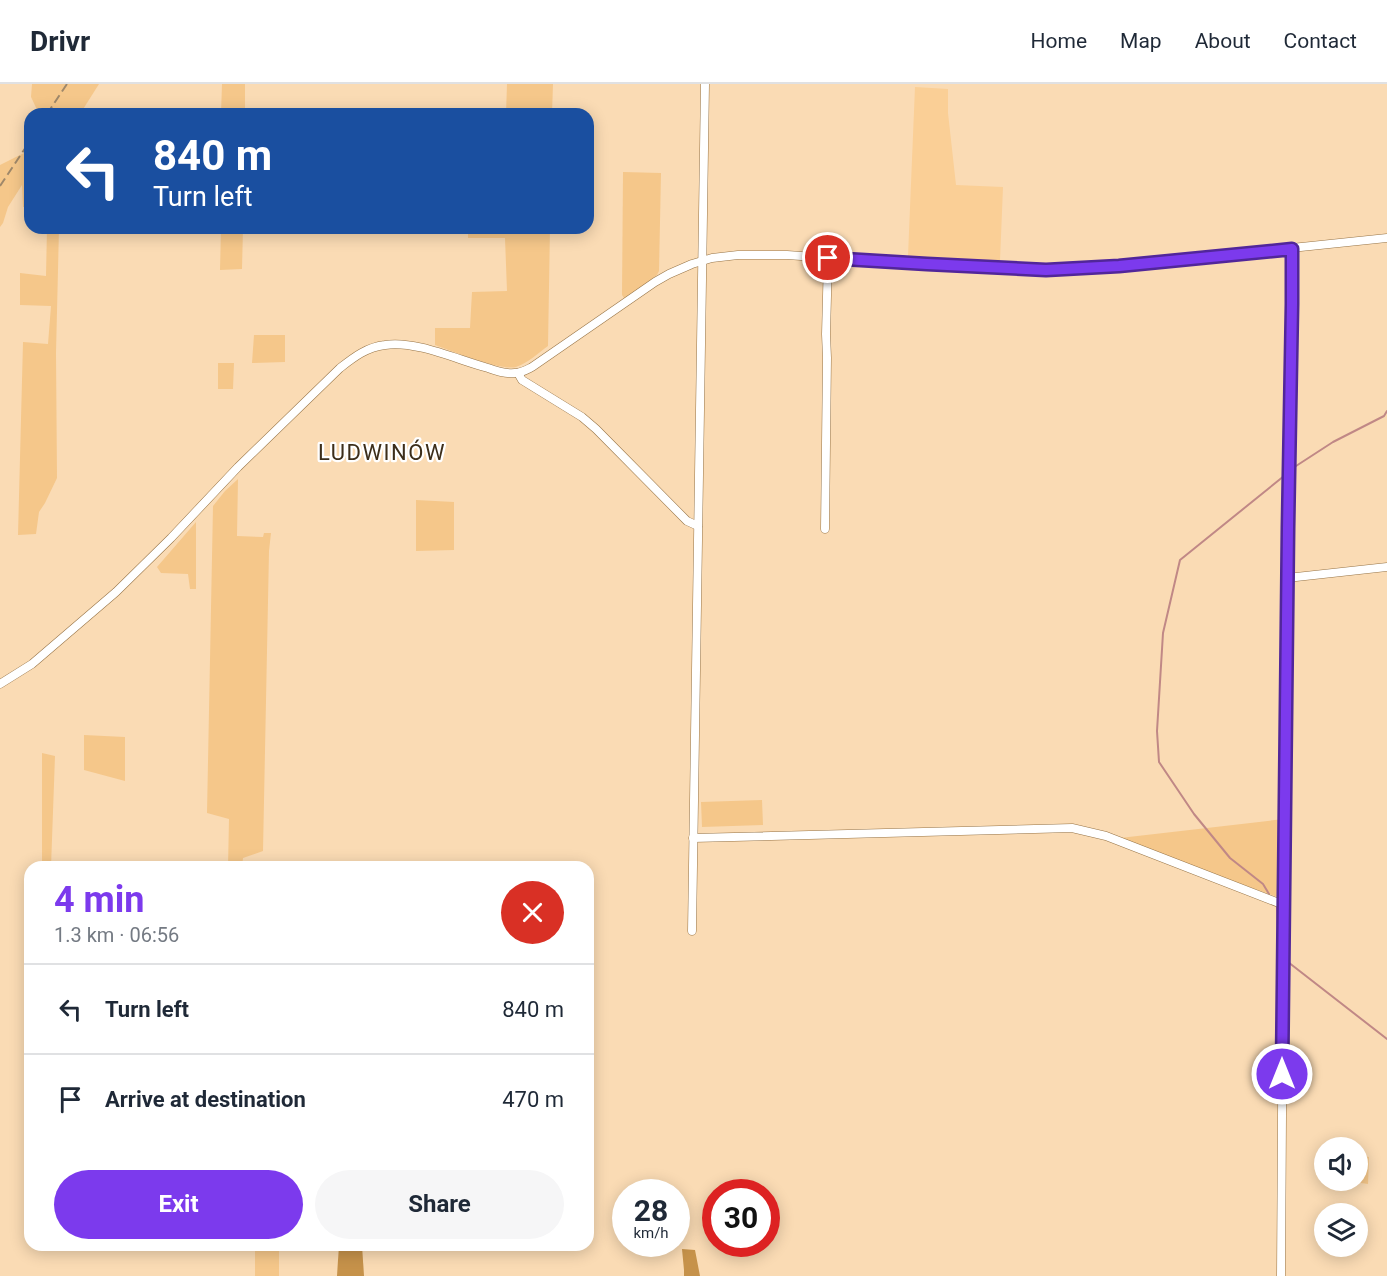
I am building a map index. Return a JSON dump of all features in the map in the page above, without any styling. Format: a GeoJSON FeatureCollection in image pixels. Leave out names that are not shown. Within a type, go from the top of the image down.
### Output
{"type":"FeatureCollection","features":[{"type":"Feature","properties":{"kind":"street"},"geometry":{"type":"LineString","coordinates":[[692,931],[705,84]]}},
{"type":"Feature","properties":{"kind":"street"},"geometry":{"type":"LineString","coordinates":[[0,684],[23,670],[116,592],[340,368],[368,349],[400,344],[498,371],[518,373],[532,367],[655,282],[681,268],[725,256],[828,258],[1054,270],[1119,266],[1387,238]]}},
{"type":"Feature","properties":{"kind":"street"},"geometry":{"type":"LineString","coordinates":[[1281,1276],[1292,249]]}},
{"type":"Feature","properties":{"kind":"street"},"geometry":{"type":"LineString","coordinates":[[825,528],[828,258]]}},
{"type":"Feature","properties":{"kind":"street"},"geometry":{"type":"LineString","coordinates":[[518,373],[522,380],[582,417],[687,521],[698,526]]}},
{"type":"Feature","properties":{"kind":"street"},"geometry":{"type":"LineString","coordinates":[[1287,578],[1387,567]]}},
{"type":"Feature","properties":{"kind":"street"},"geometry":{"type":"LineString","coordinates":[[693,837],[1072,828],[1106,836],[1284,905]]}},
{"type":"Feature","properties":{"kind":"shaded area"},"geometry":{"type":"Polygon","coordinates":[[[32,84],[99,84],[84,108],[36,108],[31,97],[32,84]]]}},
{"type":"Feature","properties":{"kind":"shaded area"},"geometry":{"type":"Polygon","coordinates":[[[222,84],[245,84],[245,108],[221,108],[222,84]]]}},
{"type":"Feature","properties":{"kind":"shaded area"},"geometry":{"type":"Polygon","coordinates":[[[507,84],[553,84],[552,108],[506,108],[507,84]]]}},
{"type":"Feature","properties":{"kind":"shaded area"},"geometry":{"type":"Polygon","coordinates":[[[915,87],[948,89],[948,113],[956,185],[1003,187],[1000,261],[908,256],[915,87]]]}},
{"type":"Feature","properties":{"kind":"shaded area"},"geometry":{"type":"Polygon","coordinates":[[[24,153],[24,207],[22,185],[8,207],[0,227],[0,165],[24,153]]]}},
{"type":"Feature","properties":{"kind":"shaded area"},"geometry":{"type":"Polygon","coordinates":[[[623,172],[661,173],[659,271],[657,275],[626,298],[622,295],[623,172]]]}},
{"type":"Feature","properties":{"kind":"shaded area"},"geometry":{"type":"Polygon","coordinates":[[[47,234],[59,234],[56,353],[57,478],[39,512],[36,534],[18,535],[23,342],[48,344],[51,306],[20,305],[20,273],[46,276],[47,234]]]}},
{"type":"Feature","properties":{"kind":"shaded area"},"geometry":{"type":"Polygon","coordinates":[[[221,234],[243,234],[242,269],[220,270],[221,234]]]}},
{"type":"Feature","properties":{"kind":"shaded area"},"geometry":{"type":"Polygon","coordinates":[[[468,234],[550,234],[548,346],[516,367],[499,366],[435,345],[435,328],[470,328],[472,292],[507,291],[505,238],[468,238],[468,234]]]}},
{"type":"Feature","properties":{"kind":"shaded area"},"geometry":{"type":"Polygon","coordinates":[[[254,335],[285,335],[285,362],[252,363],[254,335]]]}},
{"type":"Feature","properties":{"kind":"shaded area"},"geometry":{"type":"Polygon","coordinates":[[[218,363],[234,363],[233,389],[218,389],[218,363]]]}},
{"type":"Feature","properties":{"kind":"shaded area"},"geometry":{"type":"Polygon","coordinates":[[[238,479],[237,536],[263,537],[264,533],[271,533],[263,851],[243,858],[243,861],[228,861],[229,819],[207,813],[213,506],[238,479]]]}},
{"type":"Feature","properties":{"kind":"shaded area"},"geometry":{"type":"Polygon","coordinates":[[[416,500],[454,502],[454,550],[416,551],[416,500]]]}},
{"type":"Feature","properties":{"kind":"shaded area"},"geometry":{"type":"Polygon","coordinates":[[[196,522],[196,589],[190,589],[188,574],[161,573],[157,567],[196,522]]]}},
{"type":"Feature","properties":{"kind":"shaded area"},"geometry":{"type":"Polygon","coordinates":[[[84,735],[125,737],[125,781],[84,770],[84,735]]]}},
{"type":"Feature","properties":{"kind":"shaded area"},"geometry":{"type":"Polygon","coordinates":[[[42,753],[55,756],[51,861],[42,861],[42,753]]]}},
{"type":"Feature","properties":{"kind":"shaded area"},"geometry":{"type":"Polygon","coordinates":[[[762,800],[763,825],[702,827],[701,802],[762,800]]]}},
{"type":"Feature","properties":{"kind":"shaded area"},"geometry":{"type":"Polygon","coordinates":[[[1284,819],[1286,900],[1120,838],[1284,819]]]}},
{"type":"Feature","properties":{"kind":"shaded area"},"geometry":{"type":"Polygon","coordinates":[[[690,1250],[695,1250],[700,1276],[684,1276],[683,1257],[690,1257],[690,1250]]]}},
{"type":"Feature","properties":{"kind":"shaded area"},"geometry":{"type":"Polygon","coordinates":[[[255,1251],[279,1251],[279,1276],[255,1276],[255,1251]]]}},
{"type":"Feature","properties":{"kind":"shaded area"},"geometry":{"type":"Polygon","coordinates":[[[339,1251],[362,1251],[364,1276],[337,1276],[339,1251]]]}},
{"type":"Feature","properties":{"kind":"waterway"},"geometry":{"type":"LineString","coordinates":[[1296,466],[1333,442],[1384,416],[1387,411]]}},
{"type":"Feature","properties":{"kind":"waterway"},"geometry":{"type":"LineString","coordinates":[[1269,894],[1263,884],[1230,858],[1194,814],[1159,762],[1157,731],[1163,633],[1180,560],[1284,476]]}},
{"type":"Feature","properties":{"kind":"waterway"},"geometry":{"type":"LineString","coordinates":[[1277,907],[1279,956]]}},
{"type":"Feature","properties":{"kind":"waterway"},"geometry":{"type":"LineString","coordinates":[[1288,962],[1387,1039]]}},
{"type":"Feature","properties":{"kind":"railway"},"geometry":{"type":"LineString","coordinates":[[51,108],[67,84]]}},
{"type":"Feature","properties":{"kind":"railway"},"geometry":{"type":"LineString","coordinates":[[0,186],[24,150]]}},
{"type":"Feature","properties":{"kind":"district","name":"LUDWINÓW"},"geometry":{"type":"Point","coordinates":[382,452]}},
{"type":"Feature","properties":{"kind":"route"},"geometry":{"type":"LineString","coordinates":[[828,258],[1046,270],[1119,266],[1292,249],[1282,1074]]}}]}
